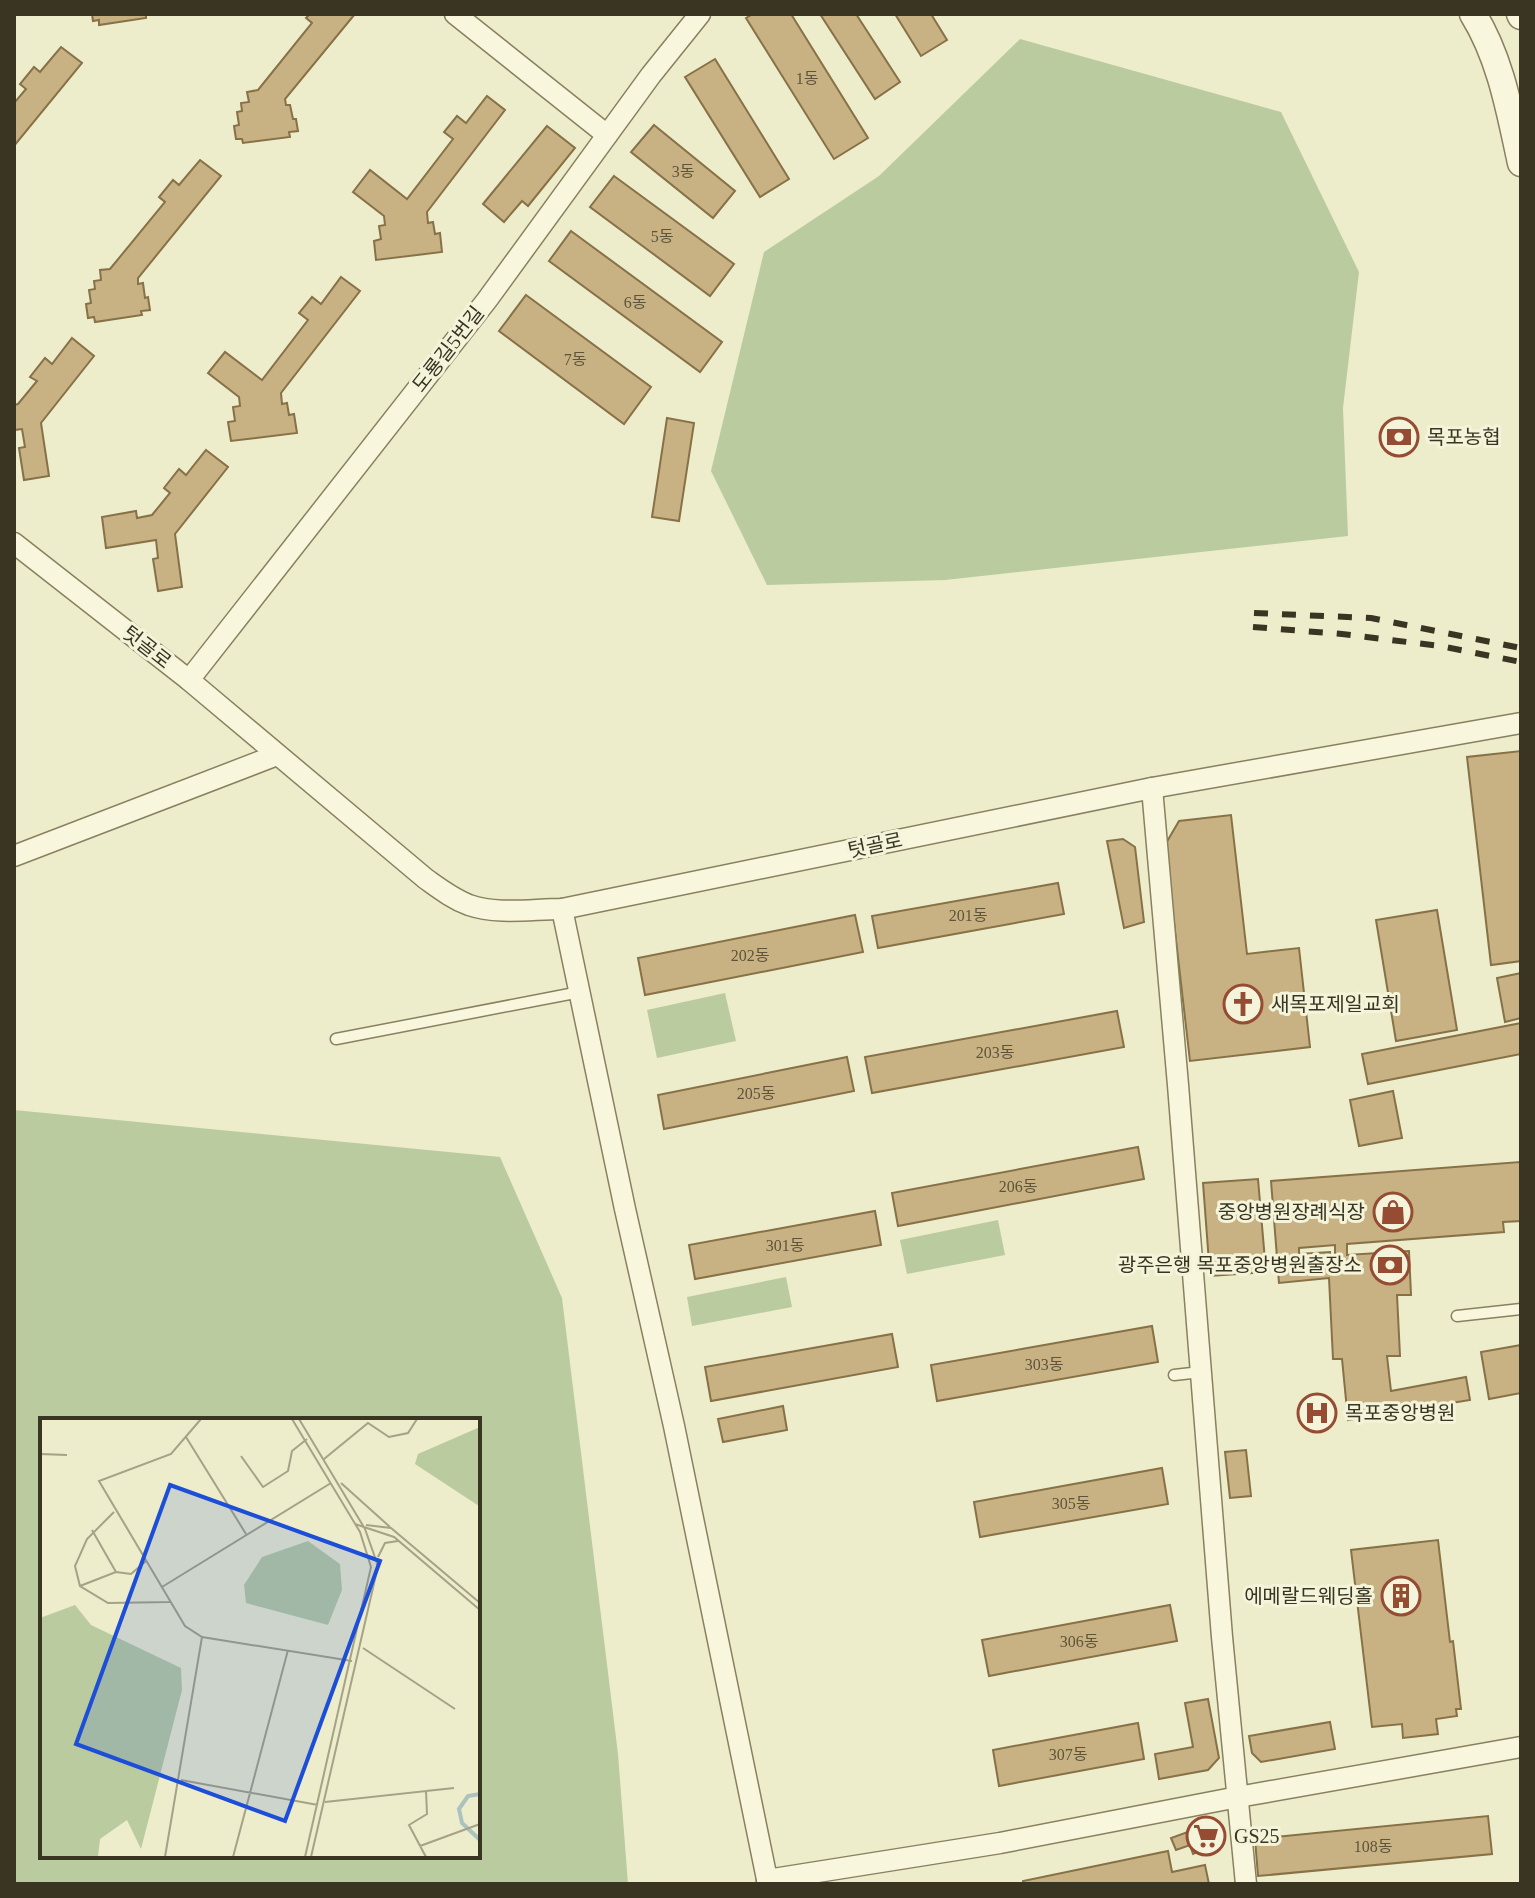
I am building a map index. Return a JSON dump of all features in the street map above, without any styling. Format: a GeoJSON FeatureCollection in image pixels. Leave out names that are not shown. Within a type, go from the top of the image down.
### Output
{"type":"FeatureCollection","features":[{"type":"Feature","properties":{"kind":"street"},"geometry":{"type":"LineString","coordinates":[[455,14],[607,135]]}},
{"type":"Feature","properties":{"kind":"street","name":"도룡길5번길"},"geometry":{"type":"LineString","coordinates":[[189,680],[487,300],[651,75],[700,14]]}},
{"type":"Feature","properties":{"kind":"street"},"geometry":{"type":"LineString","coordinates":[[1473,14],[1504,88],[1521,163]]}},
{"type":"Feature","properties":{"kind":"street","name":"텃골로"},"geometry":{"type":"LineString","coordinates":[[17,552],[189,680],[426,879],[450,896],[492,910],[562,909],[1152,788],[1521,723]]}},
{"type":"Feature","properties":{"kind":"street"},"geometry":{"type":"LineString","coordinates":[[14,856],[277,755]]}},
{"type":"Feature","properties":{"kind":"street"},"geometry":{"type":"LineString","coordinates":[[1152,788],[1222,1637],[1246,1884]]}},
{"type":"Feature","properties":{"kind":"street"},"geometry":{"type":"LineString","coordinates":[[562,909],[768,1882],[1000,1843],[1521,1747]]}},
{"type":"Feature","properties":{"kind":"lane"},"geometry":{"type":"LineString","coordinates":[[336,1039],[580,992]]}},
{"type":"Feature","properties":{"kind":"lane"},"geometry":{"type":"LineString","coordinates":[[1457,1316],[1521,1309]]}},
{"type":"Feature","properties":{"kind":"lane"},"geometry":{"type":"LineString","coordinates":[[1174,1375],[1201,1372]]}},
{"type":"Feature","properties":{"kind":"green space"},"geometry":{"type":"Polygon","coordinates":[[[1020,39],[1281,112],[1359,272],[1343,408],[1348,536],[945,580],[767,585],[711,471],[764,252],[879,176],[1020,39]]]}},
{"type":"Feature","properties":{"kind":"green space"},"geometry":{"type":"Polygon","coordinates":[[[725,993],[736,1041],[657,1058],[647,1010],[725,993]]]}},
{"type":"Feature","properties":{"kind":"green space"},"geometry":{"type":"Polygon","coordinates":[[[14,1110],[500,1157],[562,1298],[618,1754],[628,1884],[14,1884],[14,1110]]]}},
{"type":"Feature","properties":{"kind":"green space"},"geometry":{"type":"Polygon","coordinates":[[[998,1220],[1005,1255],[907,1274],[900,1240],[998,1220]]]}},
{"type":"Feature","properties":{"kind":"green space"},"geometry":{"type":"Polygon","coordinates":[[[786,1277],[792,1307],[692,1326],[687,1297],[786,1277]]]}},
{"type":"Feature","properties":{"kind":"building"},"geometry":{"type":"Polygon","coordinates":[[[92,14],[146,14],[146,18],[99,25],[99,20],[93,21],[92,14]]]}},
{"type":"Feature","properties":{"kind":"building"},"geometry":{"type":"Polygon","coordinates":[[[310,14],[355,14],[285,99],[286,105],[290,105],[293,119],[296,119],[298,131],[289,132],[290,137],[243,143],[242,139],[236,139],[234,126],[239,125],[237,112],[242,111],[241,103],[249,102],[247,92],[258,90],[312,23],[306,18],[310,14]]]}},
{"type":"Feature","properties":{"kind":"building"},"geometry":{"type":"Polygon","coordinates":[[[753,14],[791,14],[868,138],[834,159],[746,18],[753,14]]]}},
{"type":"Feature","properties":{"kind":"building"},"geometry":{"type":"Polygon","coordinates":[[[820,14],[856,14],[900,82],[875,99],[820,14]]]}},
{"type":"Feature","properties":{"kind":"building"},"geometry":{"type":"Polygon","coordinates":[[[895,14],[931,14],[947,40],[921,56],[895,14]]]}},
{"type":"Feature","properties":{"kind":"building"},"geometry":{"type":"Polygon","coordinates":[[[61,47],[82,63],[14,146],[14,103],[26,89],[20,84],[34,67],[40,72],[61,47]]]}},
{"type":"Feature","properties":{"kind":"building"},"geometry":{"type":"Polygon","coordinates":[[[715,59],[789,179],[760,197],[685,77],[715,59]]]}},
{"type":"Feature","properties":{"kind":"building"},"geometry":{"type":"Polygon","coordinates":[[[487,96],[505,110],[427,212],[428,223],[433,222],[435,234],[440,233],[442,252],[376,260],[374,241],[381,239],[379,226],[385,225],[384,216],[353,192],[370,170],[407,199],[453,139],[444,132],[457,116],[466,123],[487,96]]]}},
{"type":"Feature","properties":{"kind":"building"},"geometry":{"type":"Polygon","coordinates":[[[654,125],[735,191],[713,218],[631,152],[654,125]]]}},
{"type":"Feature","properties":{"kind":"building"},"geometry":{"type":"Polygon","coordinates":[[[547,126],[575,148],[528,206],[522,201],[504,222],[483,204],[547,126]]]}},
{"type":"Feature","properties":{"kind":"building"},"geometry":{"type":"Polygon","coordinates":[[[200,160],[221,176],[138,278],[138,284],[143,283],[150,310],[141,311],[142,315],[95,322],[94,317],[88,318],[86,304],[91,303],[89,290],[95,289],[94,281],[101,280],[100,270],[110,269],[165,202],[159,197],[173,180],[179,185],[200,160]]]}},
{"type":"Feature","properties":{"kind":"building"},"geometry":{"type":"Polygon","coordinates":[[[614,176],[734,264],[710,296],[590,207],[614,176]]]}},
{"type":"Feature","properties":{"kind":"building"},"geometry":{"type":"Polygon","coordinates":[[[571,231],[722,342],[700,372],[549,261],[571,231]]]}},
{"type":"Feature","properties":{"kind":"building"},"geometry":{"type":"Polygon","coordinates":[[[341,277],[360,291],[281,393],[282,404],[287,403],[289,415],[294,414],[297,433],[231,441],[228,422],[235,421],[233,407],[240,406],[239,397],[208,373],[225,352],[262,380],[308,320],[299,313],[312,297],[321,304],[341,277]]]}},
{"type":"Feature","properties":{"kind":"building"},"geometry":{"type":"Polygon","coordinates":[[[526,295],[651,387],[624,424],[499,331],[526,295]]]}},
{"type":"Feature","properties":{"kind":"building"},"geometry":{"type":"Polygon","coordinates":[[[72,338],[94,356],[41,423],[49,476],[24,480],[19,448],[25,447],[22,429],[14,430],[14,405],[37,381],[30,377],[45,358],[52,364],[72,338]]]}},
{"type":"Feature","properties":{"kind":"building"},"geometry":{"type":"Polygon","coordinates":[[[667,418],[694,423],[679,521],[652,517],[667,418]]]}},
{"type":"Feature","properties":{"kind":"building"},"geometry":{"type":"Polygon","coordinates":[[[206,450],[228,467],[175,534],[182,587],[158,591],[153,559],[158,558],[156,540],[106,548],[102,517],[136,511],[137,518],[152,515],[170,493],[164,488],[179,469],[186,475],[206,450]]]}},
{"type":"Feature","properties":{"kind":"building"},"geometry":{"type":"Polygon","coordinates":[[[1521,751],[1521,961],[1491,965],[1467,757],[1521,751]]]}},
{"type":"Feature","properties":{"kind":"building"},"geometry":{"type":"Polygon","coordinates":[[[1231,815],[1247,954],[1299,948],[1310,1047],[1190,1061],[1165,845],[1179,821],[1231,815]]]}},
{"type":"Feature","properties":{"kind":"building"},"geometry":{"type":"Polygon","coordinates":[[[1123,839],[1135,847],[1144,922],[1124,928],[1107,841],[1123,839]]]}},
{"type":"Feature","properties":{"kind":"building"},"geometry":{"type":"Polygon","coordinates":[[[1058,883],[1064,914],[878,948],[872,916],[1058,883]]]}},
{"type":"Feature","properties":{"kind":"building"},"geometry":{"type":"Polygon","coordinates":[[[1437,910],[1457,1030],[1396,1041],[1376,920],[1437,910]]]}},
{"type":"Feature","properties":{"kind":"building"},"geometry":{"type":"Polygon","coordinates":[[[855,915],[863,952],[645,995],[638,958],[855,915]]]}},
{"type":"Feature","properties":{"kind":"building"},"geometry":{"type":"Polygon","coordinates":[[[1521,973],[1521,1018],[1505,1022],[1497,978],[1521,973]]]}},
{"type":"Feature","properties":{"kind":"building"},"geometry":{"type":"Polygon","coordinates":[[[1117,1011],[1124,1047],[872,1093],[865,1057],[1117,1011]]]}},
{"type":"Feature","properties":{"kind":"building"},"geometry":{"type":"Polygon","coordinates":[[[1521,1023],[1521,1054],[1368,1084],[1362,1054],[1521,1023]]]}},
{"type":"Feature","properties":{"kind":"building"},"geometry":{"type":"Polygon","coordinates":[[[847,1057],[854,1091],[664,1129],[658,1095],[847,1057]]]}},
{"type":"Feature","properties":{"kind":"building"},"geometry":{"type":"Polygon","coordinates":[[[1393,1091],[1402,1138],[1359,1146],[1350,1100],[1393,1091]]]}},
{"type":"Feature","properties":{"kind":"building"},"geometry":{"type":"Polygon","coordinates":[[[1138,1147],[1144,1179],[898,1226],[892,1193],[1138,1147]]]}},
{"type":"Feature","properties":{"kind":"building"},"geometry":{"type":"Polygon","coordinates":[[[1520,1162],[1521,1221],[1503,1222],[1504,1232],[1347,1244],[1347,1255],[1409,1251],[1411,1295],[1397,1295],[1400,1356],[1387,1356],[1391,1391],[1466,1377],[1470,1400],[1348,1420],[1342,1359],[1333,1359],[1329,1278],[1279,1283],[1271,1181],[1520,1162]],[[1335,1245],[1299,1248],[1299,1254],[1330,1252],[1330,1256],[1335,1255],[1335,1245]]]}},
{"type":"Feature","properties":{"kind":"building"},"geometry":{"type":"Polygon","coordinates":[[[1258,1179],[1266,1272],[1210,1276],[1203,1183],[1258,1179]]]}},
{"type":"Feature","properties":{"kind":"building"},"geometry":{"type":"Polygon","coordinates":[[[875,1211],[881,1245],[695,1279],[689,1245],[875,1211]]]}},
{"type":"Feature","properties":{"kind":"building"},"geometry":{"type":"Polygon","coordinates":[[[1152,1326],[1158,1362],[937,1401],[931,1365],[1152,1326]]]}},
{"type":"Feature","properties":{"kind":"building"},"geometry":{"type":"Polygon","coordinates":[[[892,1334],[898,1367],[711,1401],[705,1367],[892,1334]]]}},
{"type":"Feature","properties":{"kind":"building"},"geometry":{"type":"Polygon","coordinates":[[[1521,1345],[1521,1393],[1489,1399],[1481,1352],[1521,1345]]]}},
{"type":"Feature","properties":{"kind":"building"},"geometry":{"type":"Polygon","coordinates":[[[783,1406],[787,1430],[723,1442],[718,1419],[783,1406]]]}},
{"type":"Feature","properties":{"kind":"building"},"geometry":{"type":"Polygon","coordinates":[[[1246,1450],[1251,1496],[1230,1498],[1225,1452],[1246,1450]]]}},
{"type":"Feature","properties":{"kind":"building"},"geometry":{"type":"Polygon","coordinates":[[[1162,1468],[1168,1504],[980,1537],[974,1502],[1162,1468]]]}},
{"type":"Feature","properties":{"kind":"building","name":"에메랄드웨딩홀"},"geometry":{"type":"Polygon","coordinates":[[[1438,1540],[1461,1709],[1456,1709],[1457,1716],[1436,1719],[1438,1734],[1403,1738],[1402,1724],[1372,1727],[1351,1550],[1438,1540]]]}},
{"type":"Feature","properties":{"kind":"building"},"geometry":{"type":"Polygon","coordinates":[[[1170,1605],[1177,1641],[989,1676],[982,1640],[1170,1605]]]}},
{"type":"Feature","properties":{"kind":"building"},"geometry":{"type":"Polygon","coordinates":[[[1208,1699],[1219,1758],[1208,1770],[1159,1779],[1155,1754],[1193,1747],[1185,1703],[1208,1699]]]}},
{"type":"Feature","properties":{"kind":"building"},"geometry":{"type":"Polygon","coordinates":[[[1330,1722],[1335,1749],[1261,1762],[1252,1753],[1249,1736],[1330,1722]]]}},
{"type":"Feature","properties":{"kind":"building"},"geometry":{"type":"Polygon","coordinates":[[[1138,1723],[1144,1759],[999,1786],[993,1750],[1138,1723]]]}},
{"type":"Feature","properties":{"kind":"building"},"geometry":{"type":"Polygon","coordinates":[[[1488,1816],[1492,1854],[1258,1876],[1255,1839],[1488,1816]]]}},
{"type":"Feature","properties":{"kind":"building"},"geometry":{"type":"Polygon","coordinates":[[[1204,1826],[1219,1835],[1222,1842],[1193,1854],[1190,1845],[1176,1850],[1171,1838],[1204,1826]]]}},
{"type":"Feature","properties":{"kind":"building"},"geometry":{"type":"Polygon","coordinates":[[[1168,1851],[1172,1872],[1205,1865],[1209,1884],[1023,1884],[1023,1881],[1168,1851]]]}},
{"type":"Feature","properties":{"kind":"railway"},"geometry":{"type":"LineString","coordinates":[[1254,613],[1371,618],[1521,648]]}},
{"type":"Feature","properties":{"kind":"railway"},"geometry":{"type":"LineString","coordinates":[[1253,627],[1440,646],[1521,662]]}},
{"type":"Feature","properties":{"kind":"place","name":"목포농협"},"geometry":{"type":"Point","coordinates":[1399,437]}},
{"type":"Feature","properties":{"kind":"place","name":"새목포제일교회"},"geometry":{"type":"Point","coordinates":[1243,1004]}},
{"type":"Feature","properties":{"kind":"place","name":"중앙병원장례식장"},"geometry":{"type":"Point","coordinates":[1393,1212]}},
{"type":"Feature","properties":{"kind":"place","name":"광주은행 목포중앙병원출장소"},"geometry":{"type":"Point","coordinates":[1390,1265]}},
{"type":"Feature","properties":{"kind":"place","name":"목포중앙병원"},"geometry":{"type":"Point","coordinates":[1317,1413]}},
{"type":"Feature","properties":{"kind":"place","name":"에메랄드웨딩홀"},"geometry":{"type":"Point","coordinates":[1401,1596]}},
{"type":"Feature","properties":{"kind":"place","name":"GS25"},"geometry":{"type":"Point","coordinates":[1206,1836]}}]}
